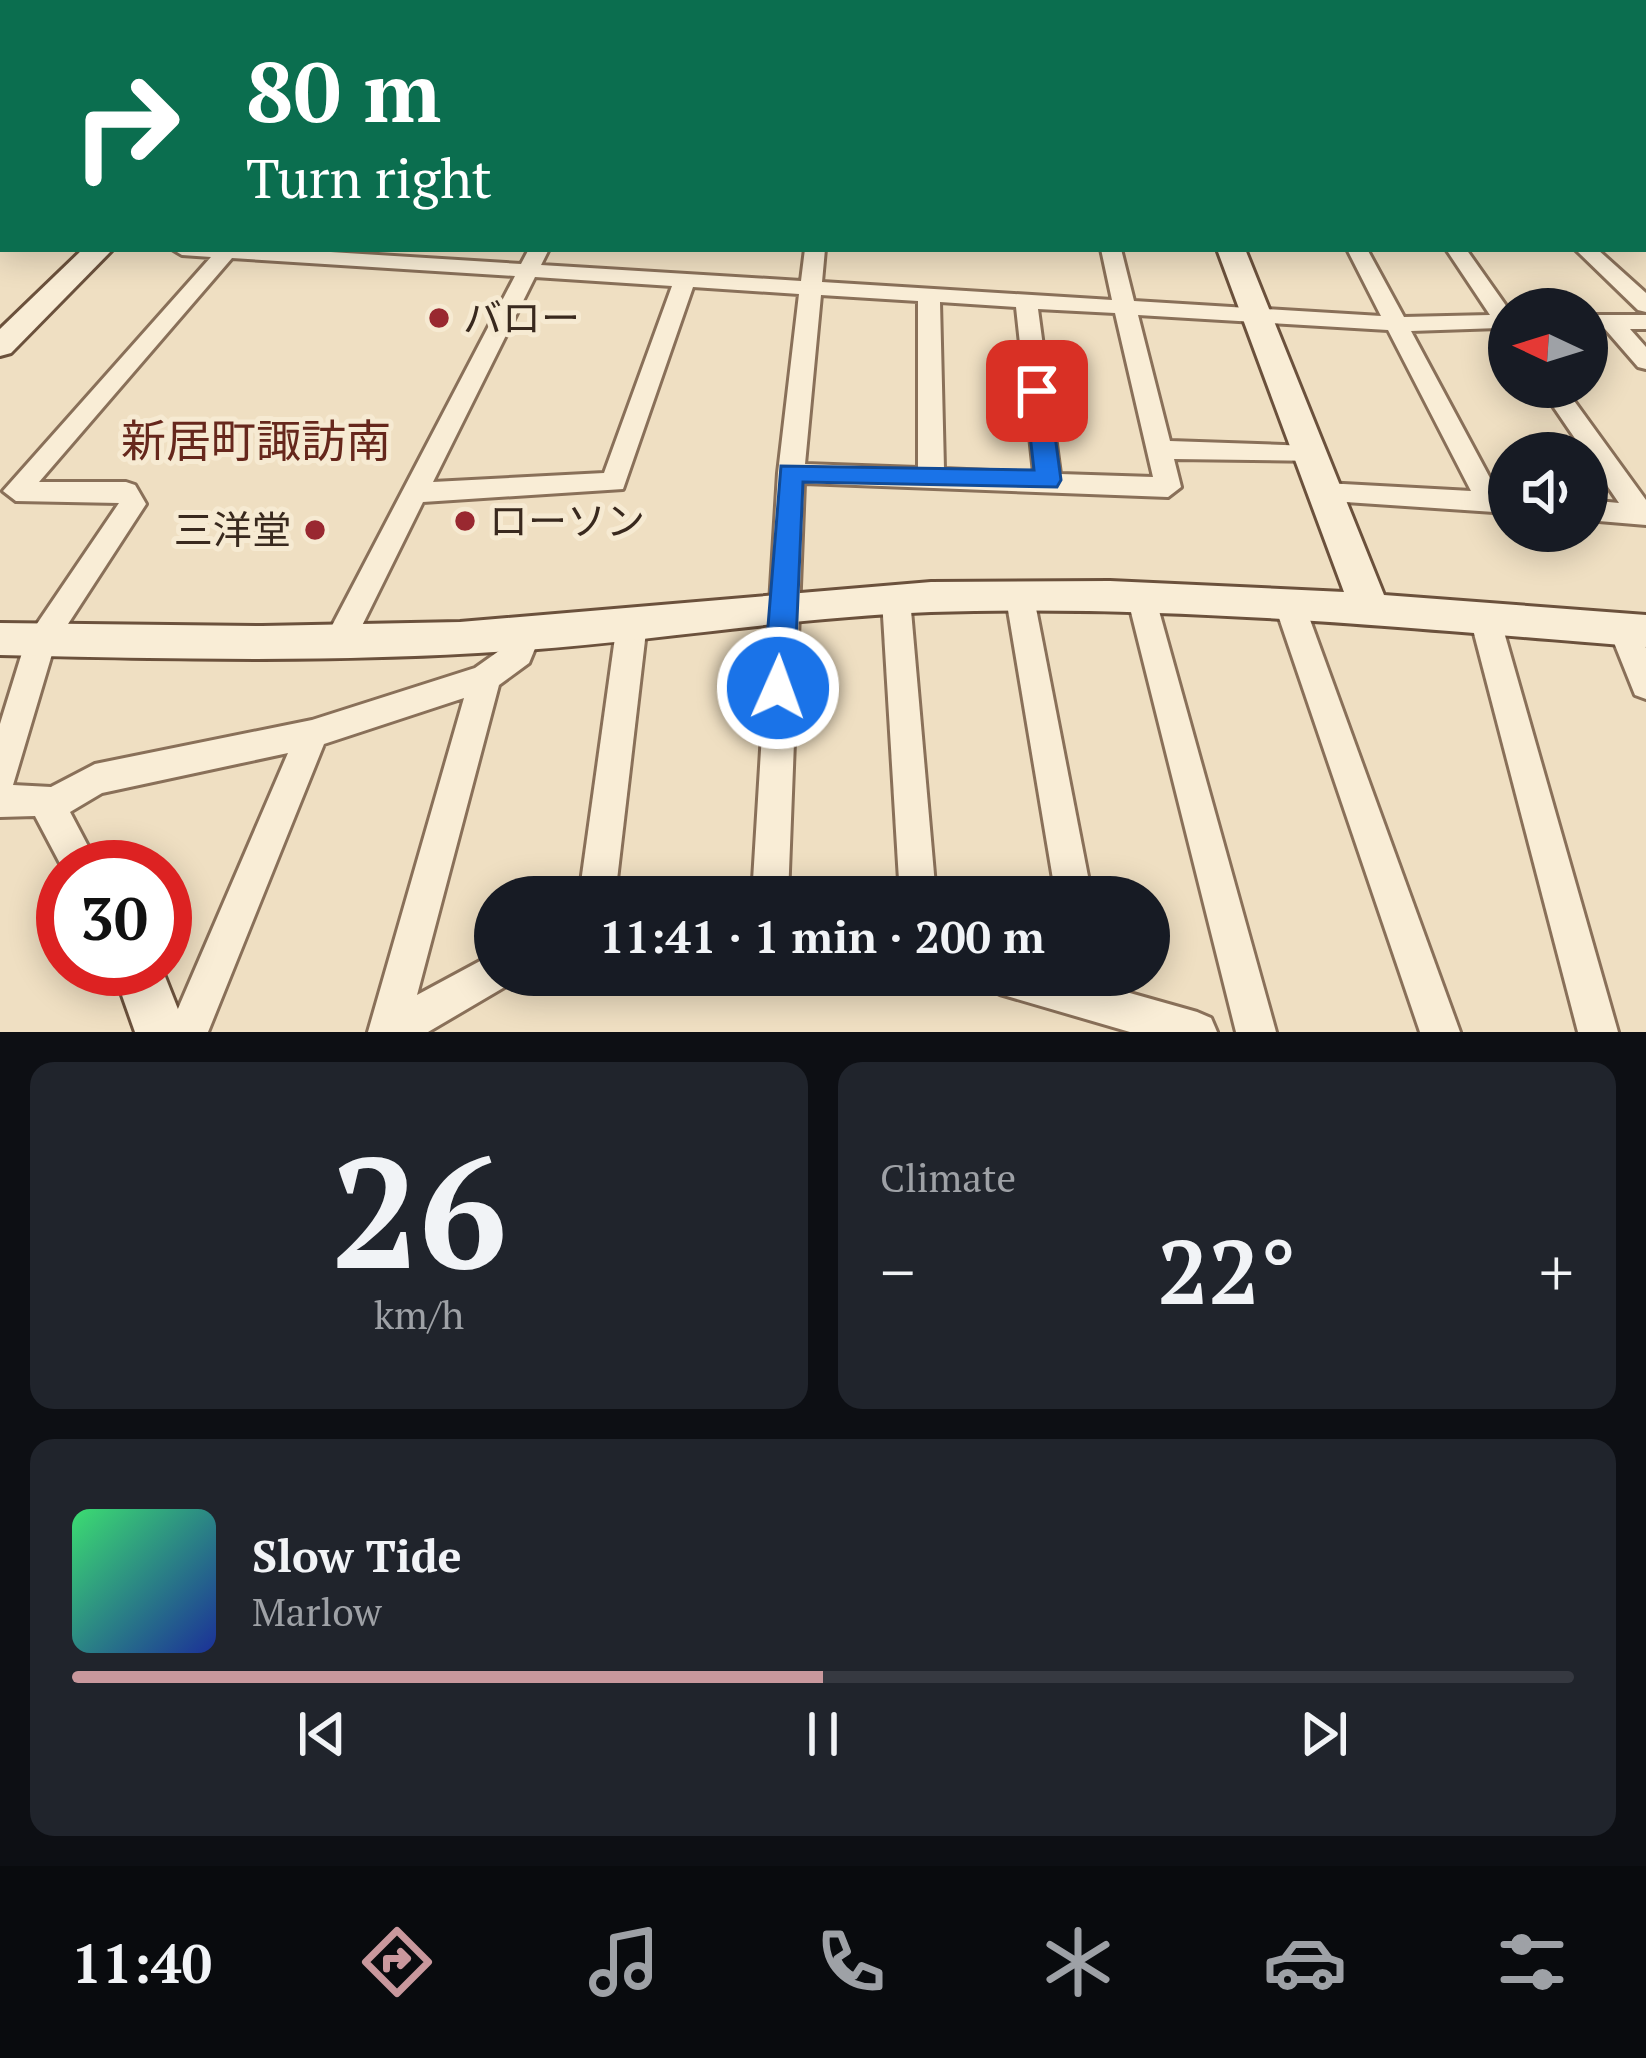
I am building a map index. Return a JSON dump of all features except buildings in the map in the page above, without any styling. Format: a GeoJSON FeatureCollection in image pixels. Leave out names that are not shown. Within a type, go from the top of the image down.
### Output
{"type":"FeatureCollection","features":[{"type":"Feature","properties":{"kind":"street"},"geometry":{"type":"LineString","coordinates":[[0,323],[75,252]]}},
{"type":"Feature","properties":{"kind":"street"},"geometry":{"type":"LineString","coordinates":[[0,346],[97,252]]}},
{"type":"Feature","properties":{"kind":"street"},"geometry":{"type":"LineString","coordinates":[[3,756],[41,640],[133,504],[125,492],[16,491],[226,252]]}},
{"type":"Feature","properties":{"kind":"street"},"geometry":{"type":"LineString","coordinates":[[274,252],[533,260],[684,281],[1398,324],[1488,323]]}},
{"type":"Feature","properties":{"kind":"street"},"geometry":{"type":"LineString","coordinates":[[771,876],[790,472],[815,252]]}},
{"type":"Feature","properties":{"kind":"street"},"geometry":{"type":"LineString","coordinates":[[790,472],[1168,487],[1112,252]]}},
{"type":"Feature","properties":{"kind":"street"},"geometry":{"type":"LineString","coordinates":[[1232,252],[1370,609]]}},
{"type":"Feature","properties":{"kind":"street"},"geometry":{"type":"LineString","coordinates":[[1359,252],[1488,483]]}},
{"type":"Feature","properties":{"kind":"street"},"geometry":{"type":"LineString","coordinates":[[1458,252],[1488,295]]}},
{"type":"Feature","properties":{"kind":"street"},"geometry":{"type":"LineString","coordinates":[[1588,252],[1646,305]]}},
{"type":"Feature","properties":{"kind":"street"},"geometry":{"type":"LineString","coordinates":[[339,641],[533,260]]}},
{"type":"Feature","properties":{"kind":"street"},"geometry":{"type":"LineString","coordinates":[[414,493],[614,482],[684,281]]}},
{"type":"Feature","properties":{"kind":"street"},"geometry":{"type":"LineString","coordinates":[[929,295],[931,477]]}},
{"type":"Feature","properties":{"kind":"street"},"geometry":{"type":"LineString","coordinates":[[1026,301],[1048,480]]}},
{"type":"Feature","properties":{"kind":"street"},"geometry":{"type":"LineString","coordinates":[[1608,322],[1646,322]]}},
{"type":"Feature","properties":{"kind":"street"},"geometry":{"type":"LineString","coordinates":[[1608,330],[1646,362]]}},
{"type":"Feature","properties":{"kind":"street"},"geometry":{"type":"LineString","coordinates":[[1567,408],[1644,515]]}},
{"type":"Feature","properties":{"kind":"street"},"geometry":{"type":"LineString","coordinates":[[1159,450],[1311,455]]}},
{"type":"Feature","properties":{"kind":"street"},"geometry":{"type":"LineString","coordinates":[[1325,493],[1488,501]]}},
{"type":"Feature","properties":{"kind":"street"},"geometry":{"type":"LineString","coordinates":[[1608,512],[1644,515]]}},
{"type":"Feature","properties":{"kind":"street"},"geometry":{"type":"LineString","coordinates":[[1020,598],[1070,876]]}},
{"type":"Feature","properties":{"kind":"street"},"geometry":{"type":"LineString","coordinates":[[0,639],[339,641],[526,634],[782,605],[896,599],[1142,600],[1370,609],[1635,631],[1646,686]]}},
{"type":"Feature","properties":{"kind":"street"},"geometry":{"type":"LineString","coordinates":[[896,599],[916,876]]}},
{"type":"Feature","properties":{"kind":"street"},"geometry":{"type":"LineString","coordinates":[[1142,600],[1256,1032]]}},
{"type":"Feature","properties":{"kind":"street"},"geometry":{"type":"LineString","coordinates":[[1290,606],[1440,1032]]}},
{"type":"Feature","properties":{"kind":"street"},"geometry":{"type":"LineString","coordinates":[[1485,618],[1598,1032]]}},
{"type":"Feature","properties":{"kind":"street"},"geometry":{"type":"LineString","coordinates":[[600,876],[632,623]]}},
{"type":"Feature","properties":{"kind":"street"},"geometry":{"type":"LineString","coordinates":[[48,806],[95,779],[312,734],[484,678],[518,654],[526,634]]}},
{"type":"Feature","properties":{"kind":"street"},"geometry":{"type":"LineString","coordinates":[[389,1032],[484,678]]}},
{"type":"Feature","properties":{"kind":"street"},"geometry":{"type":"LineString","coordinates":[[188,1032],[312,734]]}},
{"type":"Feature","properties":{"kind":"street"},"geometry":{"type":"LineString","coordinates":[[0,801],[39,798],[66,840]]}},
{"type":"Feature","properties":{"kind":"street"},"geometry":{"type":"LineString","coordinates":[[389,1032],[474,984]]}},
{"type":"Feature","properties":{"kind":"street"},"geometry":{"type":"LineString","coordinates":[[147,996],[161,1032]]}},
{"type":"Feature","properties":{"kind":"street"},"geometry":{"type":"LineString","coordinates":[[1111,996],[1197,1032]]}},
{"type":"Feature","properties":{"kind":"place","name":"バロー"},"geometry":{"type":"Point","coordinates":[439,318]}},
{"type":"Feature","properties":{"kind":"place","name":"ローソン"},"geometry":{"type":"Point","coordinates":[465,521]}},
{"type":"Feature","properties":{"kind":"place","name":"三洋堂"},"geometry":{"type":"Point","coordinates":[315,530]}},
{"type":"Feature","properties":{"kind":"district","name":"新居町諏訪南"},"geometry":{"type":"Point","coordinates":[256,441]}},
{"type":"Feature","properties":{"kind":"route"},"geometry":{"type":"LineString","coordinates":[[778,688],[790,472],[1048,480],[1037,391]]}}]}
